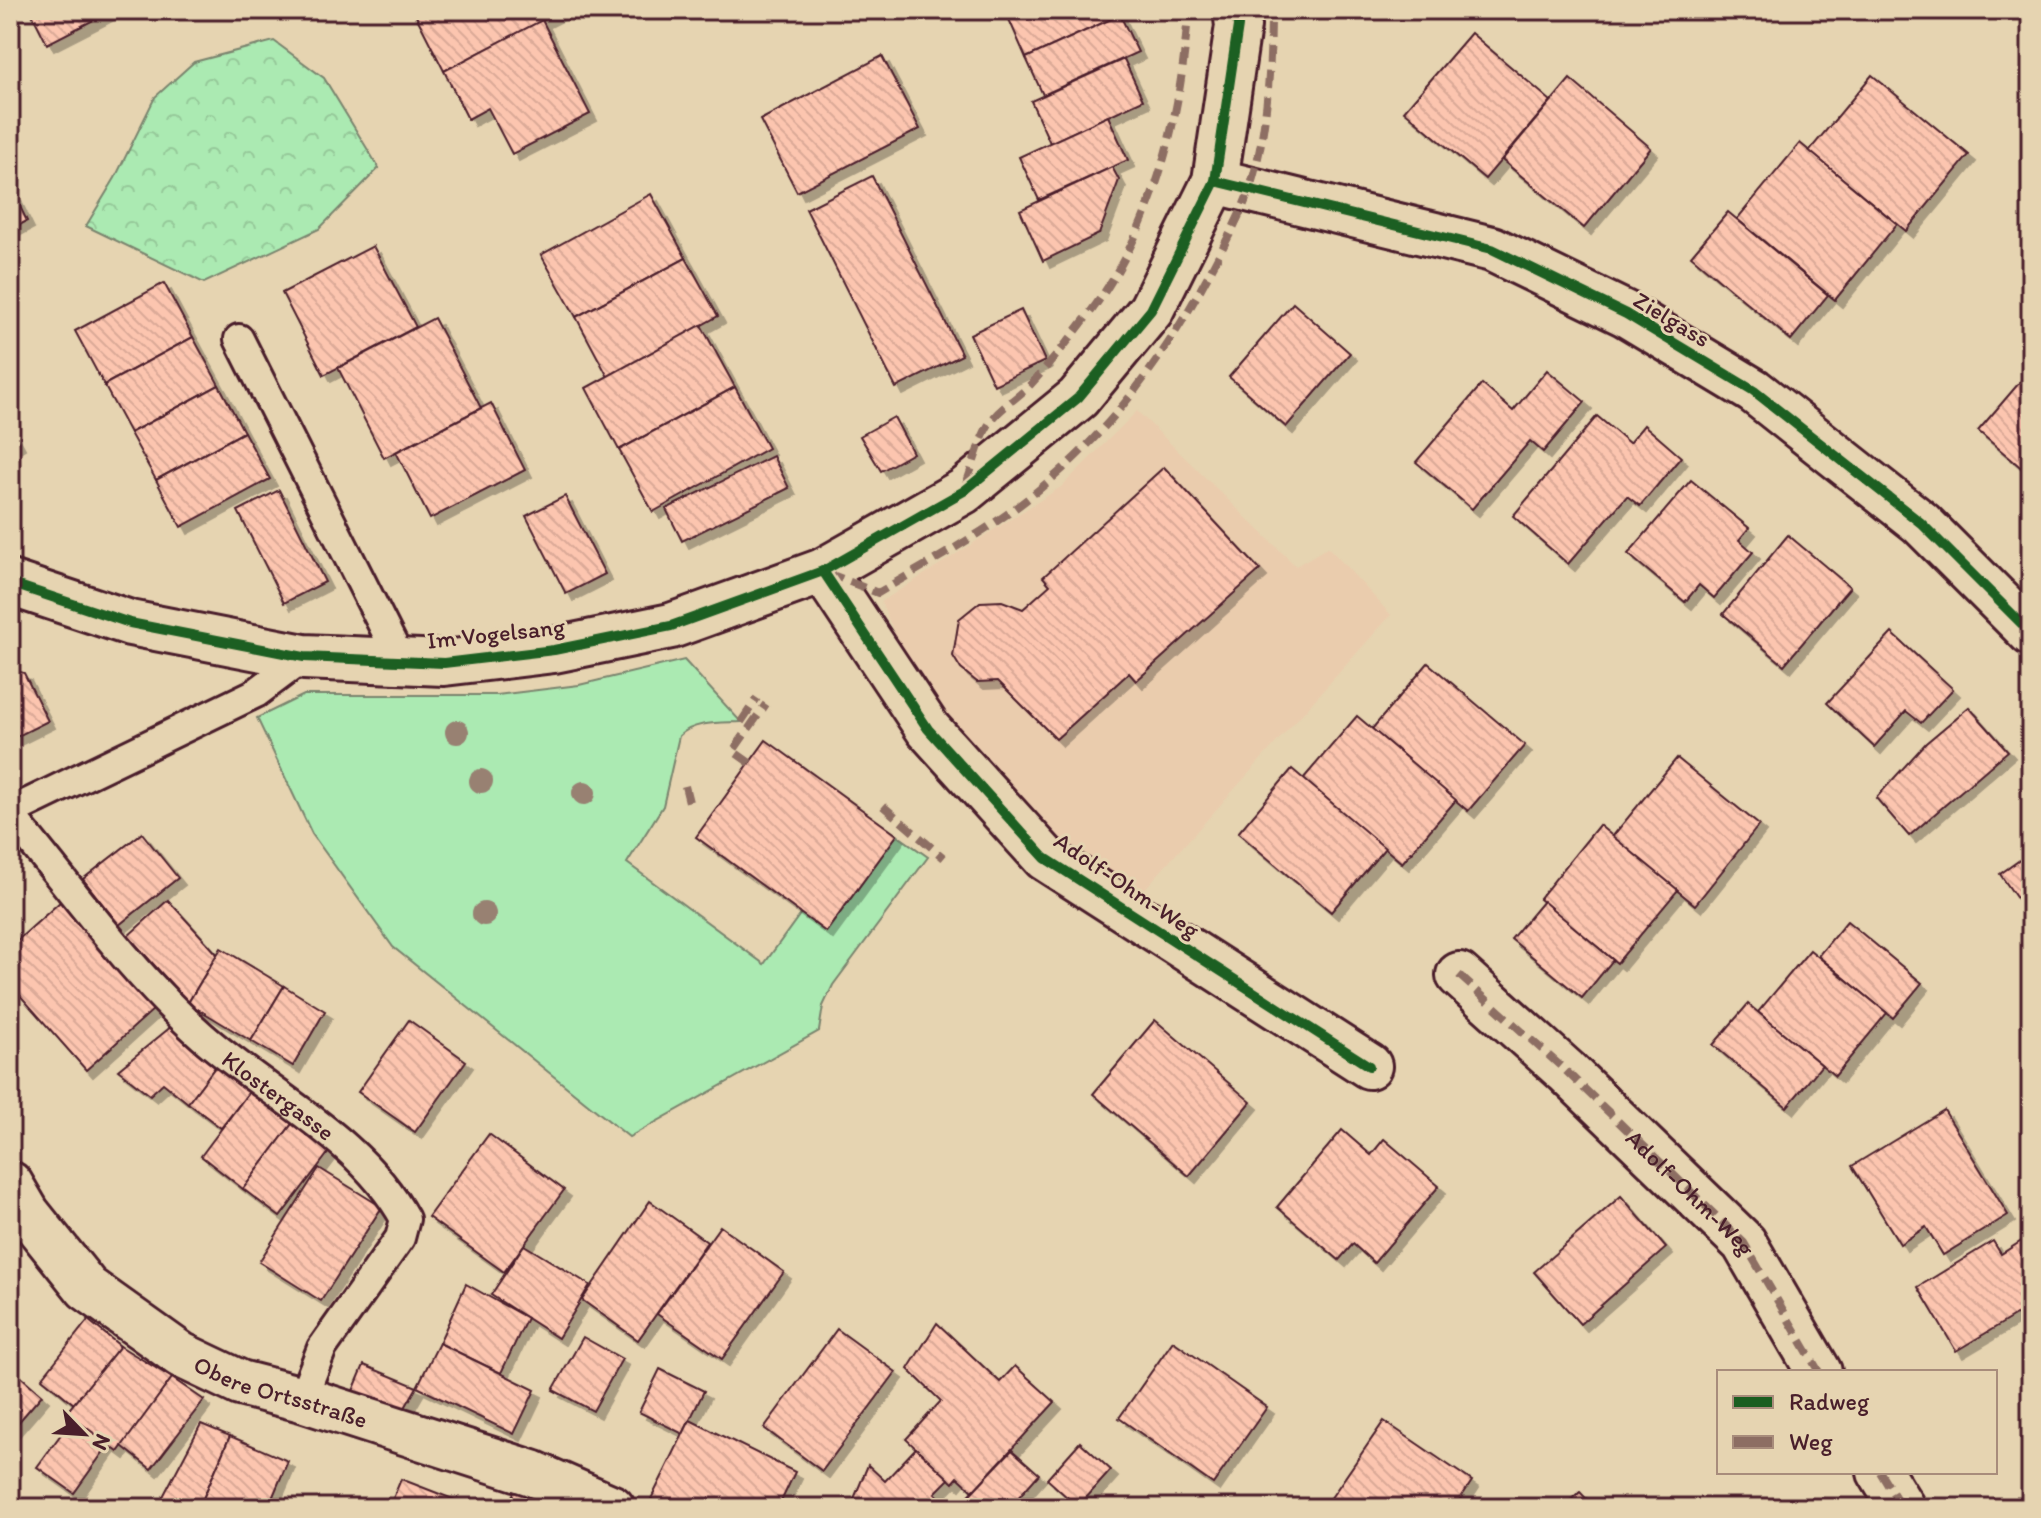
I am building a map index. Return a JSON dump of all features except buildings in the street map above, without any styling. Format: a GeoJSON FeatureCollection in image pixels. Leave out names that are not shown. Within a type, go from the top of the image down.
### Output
{"type":"FeatureCollection","features":[{"type":"Feature","properties":{"kind":"street","name":"Im Vogelsang"},"geometry":{"type":"LineString","coordinates":[[10,583],[130,623],[304,657],[444,663],[554,650],[671,626],[823,571],[964,491],[1078,398],[1151,310],[1215,181],[1238,26],[1236,10]]}},
{"type":"Feature","properties":{"kind":"street","name":"Zielgass"},"geometry":{"type":"LineString","coordinates":[[1215,181],[1492,249],[1626,314],[1754,391],[1921,523],[2031,633]]}},
{"type":"Feature","properties":{"kind":"street","name":"Adolf-Ohm-Weg"},"geometry":{"type":"LineString","coordinates":[[823,571],[928,729],[1045,858],[1369,1066]]}},
{"type":"Feature","properties":{"kind":"street","name":"Adolf-Ohm-Weg"},"geometry":{"type":"LineString","coordinates":[[1459,975],[1566,1071],[1744,1243],[1818,1370]]}},
{"type":"Feature","properties":{"kind":"street","name":"Obere Ortsstraße"},"geometry":{"type":"LineString","coordinates":[[16,1198],[87,1288],[181,1355],[240,1383],[302,1399],[532,1473],[612,1508]]}},
{"type":"Feature","properties":{"kind":"street"},"geometry":{"type":"LineString","coordinates":[[1881,1474],[1902,1508]]}},
{"type":"Feature","properties":{"kind":"lane"},"geometry":{"type":"LineString","coordinates":[[239,339],[401,661]]}},
{"type":"Feature","properties":{"kind":"lane"},"geometry":{"type":"LineString","coordinates":[[10,813],[256,693],[304,657]]}},
{"type":"Feature","properties":{"kind":"lane","name":"Klostergasse"},"geometry":{"type":"LineString","coordinates":[[10,813],[161,996],[203,1037],[336,1139],[395,1199],[405,1219],[400,1238],[322,1348],[302,1399]]}},
{"type":"Feature","properties":{"kind":"shaded area"},"geometry":{"type":"Polygon","coordinates":[[[1137,411],[1296,566],[1328,547],[1391,615],[1133,902],[1095,874],[1006,794],[952,732],[907,663],[881,602],[1061,487],[1137,411]]]}},
{"type":"Feature","properties":{"kind":"green space"},"geometry":{"type":"Polygon","coordinates":[[[274,41],[324,78],[379,168],[319,229],[204,283],[86,226],[115,178],[155,97],[194,62],[274,41]]]}},
{"type":"Feature","properties":{"kind":"green space"},"geometry":{"type":"Polygon","coordinates":[[[684,660],[741,722],[700,725],[679,736],[663,806],[627,863],[764,964],[801,913],[827,931],[897,835],[928,857],[833,985],[823,1006],[819,1031],[629,1137],[393,947],[312,834],[257,718],[304,695],[497,695],[579,685],[684,660]]]}},
{"type":"Feature","properties":{"kind":"marked path"},"geometry":{"type":"LineString","coordinates":[[966,484],[991,421],[1031,384],[1064,347],[1106,289],[1127,253],[1145,214],[1170,134],[1179,93],[1188,10]]}},
{"type":"Feature","properties":{"kind":"marked path"},"geometry":{"type":"LineString","coordinates":[[827,573],[878,593],[1023,502],[1069,463],[1117,413],[1158,358],[1195,299],[1249,191],[1267,102],[1271,10]]}},
{"type":"Feature","properties":{"kind":"marked path"},"geometry":{"type":"LineString","coordinates":[[741,722],[757,698]]}},
{"type":"Feature","properties":{"kind":"marked path"},"geometry":{"type":"LineString","coordinates":[[750,763],[733,751],[766,704]]}},
{"type":"Feature","properties":{"kind":"marked path"},"geometry":{"type":"LineString","coordinates":[[685,786],[689,802]]}},
{"type":"Feature","properties":{"kind":"marked path"},"geometry":{"type":"LineString","coordinates":[[883,806],[944,858]]}},
{"type":"Feature","properties":{"kind":"marked path"},"geometry":{"type":"LineString","coordinates":[[1459,975],[1566,1071],[1744,1243],[1818,1370]]}},
{"type":"Feature","properties":{"kind":"marked path"},"geometry":{"type":"LineString","coordinates":[[1881,1474],[1902,1508]]}},
{"type":"Feature","properties":{"kind":"cycle path"},"geometry":{"type":"LineString","coordinates":[[10,583],[130,623],[304,657],[444,663],[554,650],[671,626],[823,571],[964,491],[1078,398],[1151,310],[1215,181],[1238,26],[1236,10]]}},
{"type":"Feature","properties":{"kind":"cycle path"},"geometry":{"type":"LineString","coordinates":[[1215,181],[1492,249],[1626,314],[1754,391],[1921,523],[2031,633]]}},
{"type":"Feature","properties":{"kind":"cycle path"},"geometry":{"type":"LineString","coordinates":[[823,571],[928,729],[1045,858],[1369,1066]]}}]}
